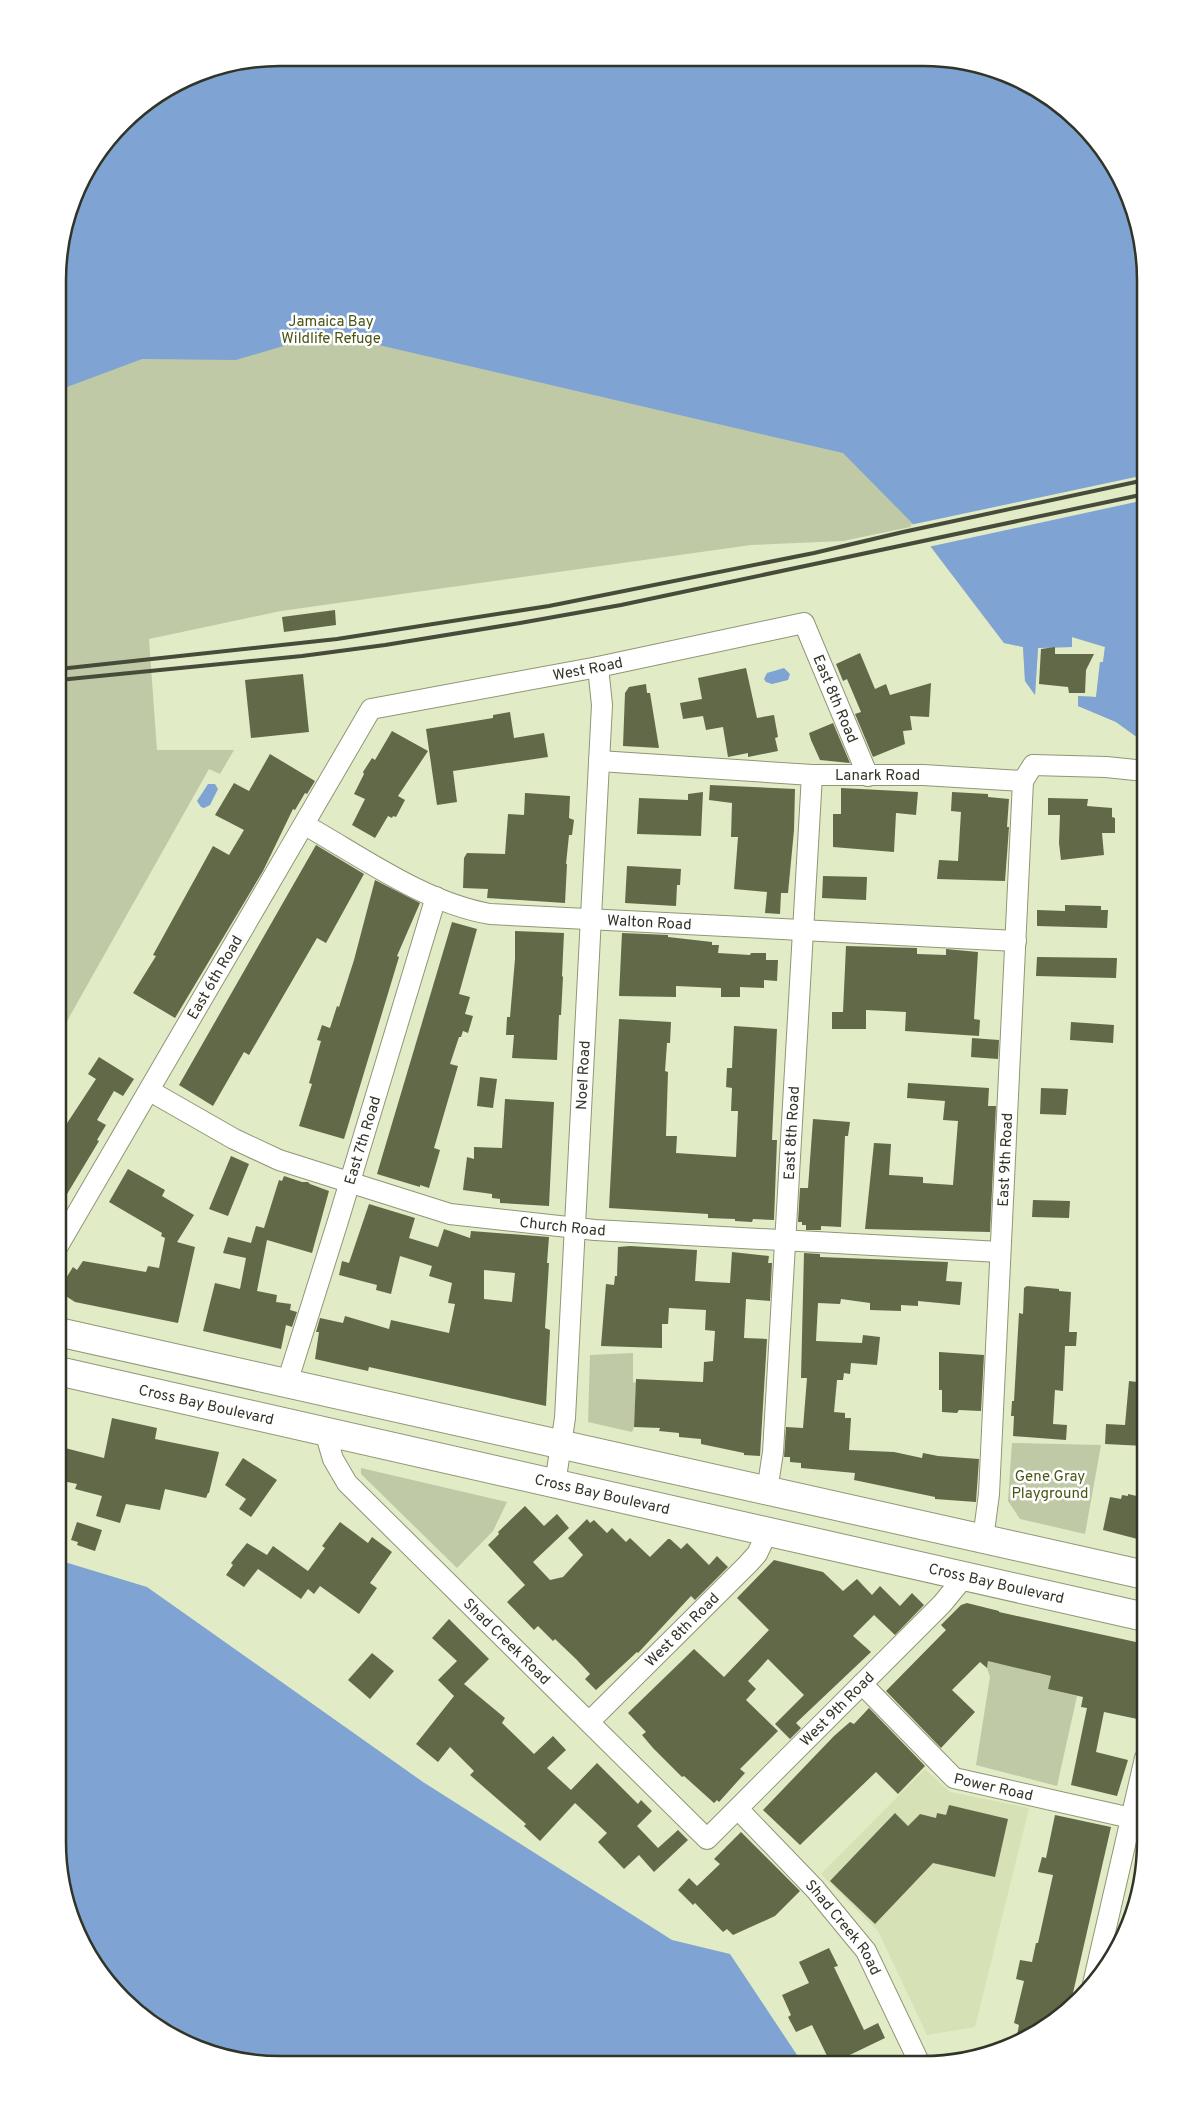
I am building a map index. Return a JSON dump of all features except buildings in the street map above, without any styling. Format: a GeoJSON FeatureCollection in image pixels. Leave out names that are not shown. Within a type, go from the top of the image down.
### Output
{"type":"FeatureCollection","features":[{"type":"Feature","properties":{"kind":"main road"},"geometry":{"type":"LineString","coordinates":[[66,1334],[1137,1573]]}},
{"type":"Feature","properties":{"kind":"main road","name":"Cross Bay Boulevard"},"geometry":{"type":"LineString","coordinates":[[66,1373],[1137,1615]]}},
{"type":"Feature","properties":{"kind":"street","name":"West Road"},"geometry":{"type":"LineString","coordinates":[[371,709],[598,667],[804,623]]}},
{"type":"Feature","properties":{"kind":"street","name":"East 8th Road"},"geometry":{"type":"LineString","coordinates":[[804,623],[868,776]]}},
{"type":"Feature","properties":{"kind":"street","name":"Noel Road"},"geometry":{"type":"LineString","coordinates":[[555,1484],[565,1418],[602,696],[598,667]]}},
{"type":"Feature","properties":{"kind":"street","name":"East 6th Road"},"geometry":{"type":"LineString","coordinates":[[66,1233],[371,709]]}},
{"type":"Feature","properties":{"kind":"street","name":"Lanark Road"},"geometry":{"type":"LineString","coordinates":[[599,761],[812,775],[923,775],[1023,781]]}},
{"type":"Feature","properties":{"kind":"street"},"geometry":{"type":"LineString","coordinates":[[1023,781],[1033,765],[1106,767],[1137,770]]}},
{"type":"Feature","properties":{"kind":"street","name":"East 8th Road"},"geometry":{"type":"LineString","coordinates":[[767,1491],[773,1452],[812,775]]}},
{"type":"Feature","properties":{"kind":"street","name":"East 9th Road"},"geometry":{"type":"LineString","coordinates":[[982,1539],[988,1494],[1023,781]]}},
{"type":"Feature","properties":{"kind":"street","name":"Walton Road"},"geometry":{"type":"LineString","coordinates":[[305,825],[436,897],[471,910],[490,914],[1016,941]]}},
{"type":"Feature","properties":{"kind":"street","name":"East 7th Road"},"geometry":{"type":"LineString","coordinates":[[286,1383],[350,1184],[436,897]]}},
{"type":"Feature","properties":{"kind":"street","name":"Church Road"},"geometry":{"type":"LineString","coordinates":[[150,1091],[218,1130],[265,1154],[350,1184],[450,1214],[575,1226],[595,1230],[1000,1252]]}},
{"type":"Feature","properties":{"kind":"street","name":"Shad Creek Road"},"geometry":{"type":"LineString","coordinates":[[325,1432],[333,1459],[347,1484],[707,1839]]}},
{"type":"Feature","properties":{"kind":"street","name":"West 8th Road"},"geometry":{"type":"LineString","coordinates":[[589,1722],[747,1565],[756,1554],[768,1531]]}},
{"type":"Feature","properties":{"kind":"street","name":"West 9th Road"},"geometry":{"type":"LineString","coordinates":[[707,1839],[942,1604],[965,1576]]}},
{"type":"Feature","properties":{"kind":"street","name":"Power Road"},"geometry":{"type":"LineString","coordinates":[[862,1684],[954,1778],[1131,1818]]}},
{"type":"Feature","properties":{"kind":"street"},"geometry":{"type":"LineString","coordinates":[[1097,1966],[1137,1792]]}},
{"type":"Feature","properties":{"kind":"street","name":"Shad Creek Road"},"geometry":{"type":"LineString","coordinates":[[738,1809],[815,1888],[866,1951],[916,2056]]}},
{"type":"Feature","properties":{"kind":"shaded area"},"geometry":{"type":"Polygon","coordinates":[[[925,1769],[950,1792],[1029,1808],[975,2027],[927,2035],[878,1931],[821,1874],[925,1769]]]}},
{"type":"Feature","properties":{"kind":"green space","name":"Jamaica Bay Wildlife Refuge"},"geometry":{"type":"Polygon","coordinates":[[[280,66],[923,66],[964,70],[1017,88],[1042,102],[1064,119],[1084,139],[1101,161],[1115,186],[1129,225],[1135,252],[1137,280],[1137,737],[1116,722],[1078,706],[1078,696],[1096,697],[1100,662],[1103,662],[1105,647],[1072,637],[1072,647],[1038,648],[1035,695],[1025,681],[1023,647],[1004,643],[915,526],[843,541],[751,545],[281,611],[149,639],[157,750],[234,750],[220,774],[209,769],[66,1023],[66,280],[68,252],[70,239],[83,198],[102,161],[119,139],[139,119],[161,102],[186,88],[225,74],[252,68],[280,66]]]}},
{"type":"Feature","properties":{"kind":"green space"},"geometry":{"type":"Polygon","coordinates":[[[633,1353],[633,1382],[636,1383],[634,1427],[632,1432],[588,1422],[590,1355],[633,1353]]]}},
{"type":"Feature","properties":{"kind":"green space","name":"Gene Gray Playground"},"geometry":{"type":"Polygon","coordinates":[[[1012,1443],[1101,1445],[1085,1534],[1020,1519],[1008,1501],[1012,1443]]]}},
{"type":"Feature","properties":{"kind":"green space"},"geometry":{"type":"Polygon","coordinates":[[[361,1468],[507,1502],[493,1531],[457,1568],[361,1474],[361,1468]]]}},
{"type":"Feature","properties":{"kind":"green space"},"geometry":{"type":"Polygon","coordinates":[[[988,1661],[1038,1664],[1036,1673],[1051,1676],[1048,1689],[1077,1696],[1057,1786],[976,1765],[990,1677],[987,1668],[988,1661]]]}},
{"type":"Feature","properties":{"kind":"water","name":"Jamaica Bay Wildlife Refuge"},"geometry":{"type":"Polygon","coordinates":[[[280,66],[923,66],[964,70],[1005,83],[1042,102],[1064,119],[1084,139],[1101,161],[1115,186],[1133,239],[1137,280],[1137,737],[1116,722],[1078,706],[1078,696],[1096,697],[1100,662],[1103,662],[1105,647],[1072,637],[1072,647],[1038,648],[1035,695],[1025,681],[1023,647],[1004,643],[915,526],[843,453],[327,333],[236,360],[142,359],[66,387],[66,280],[70,239],[88,186],[102,161],[119,139],[139,119],[161,102],[186,88],[212,78],[239,70],[280,66]]]}},
{"type":"Feature","properties":{"kind":"water"},"geometry":{"type":"Polygon","coordinates":[[[784,668],[790,674],[788,680],[772,684],[764,679],[767,673],[784,668]]]}},
{"type":"Feature","properties":{"kind":"water"},"geometry":{"type":"Polygon","coordinates":[[[208,784],[215,784],[218,789],[210,805],[204,808],[197,801],[208,784]]]}},
{"type":"Feature","properties":{"kind":"water"},"geometry":{"type":"Polygon","coordinates":[[[66,1562],[147,1587],[423,1782],[672,1940],[730,1954],[798,2056],[280,2056],[252,2054],[225,2048],[186,2034],[161,2020],[139,2003],[119,1983],[102,1961],[83,1924],[70,1883],[66,1842],[66,1562]]]}},
{"type":"Feature","properties":{"kind":"pier"},"geometry":{"type":"Polygon","coordinates":[[[1137,477],[1137,502],[928,547],[910,525],[1137,477]]]}},
{"type":"Feature","properties":{"kind":"railway"},"geometry":{"type":"LineString","coordinates":[[66,668],[337,639],[549,606],[814,553],[1137,482]]}},
{"type":"Feature","properties":{"kind":"railway"},"geometry":{"type":"LineString","coordinates":[[66,679],[302,656],[385,645],[520,623],[621,605],[1137,496]]}}]}
